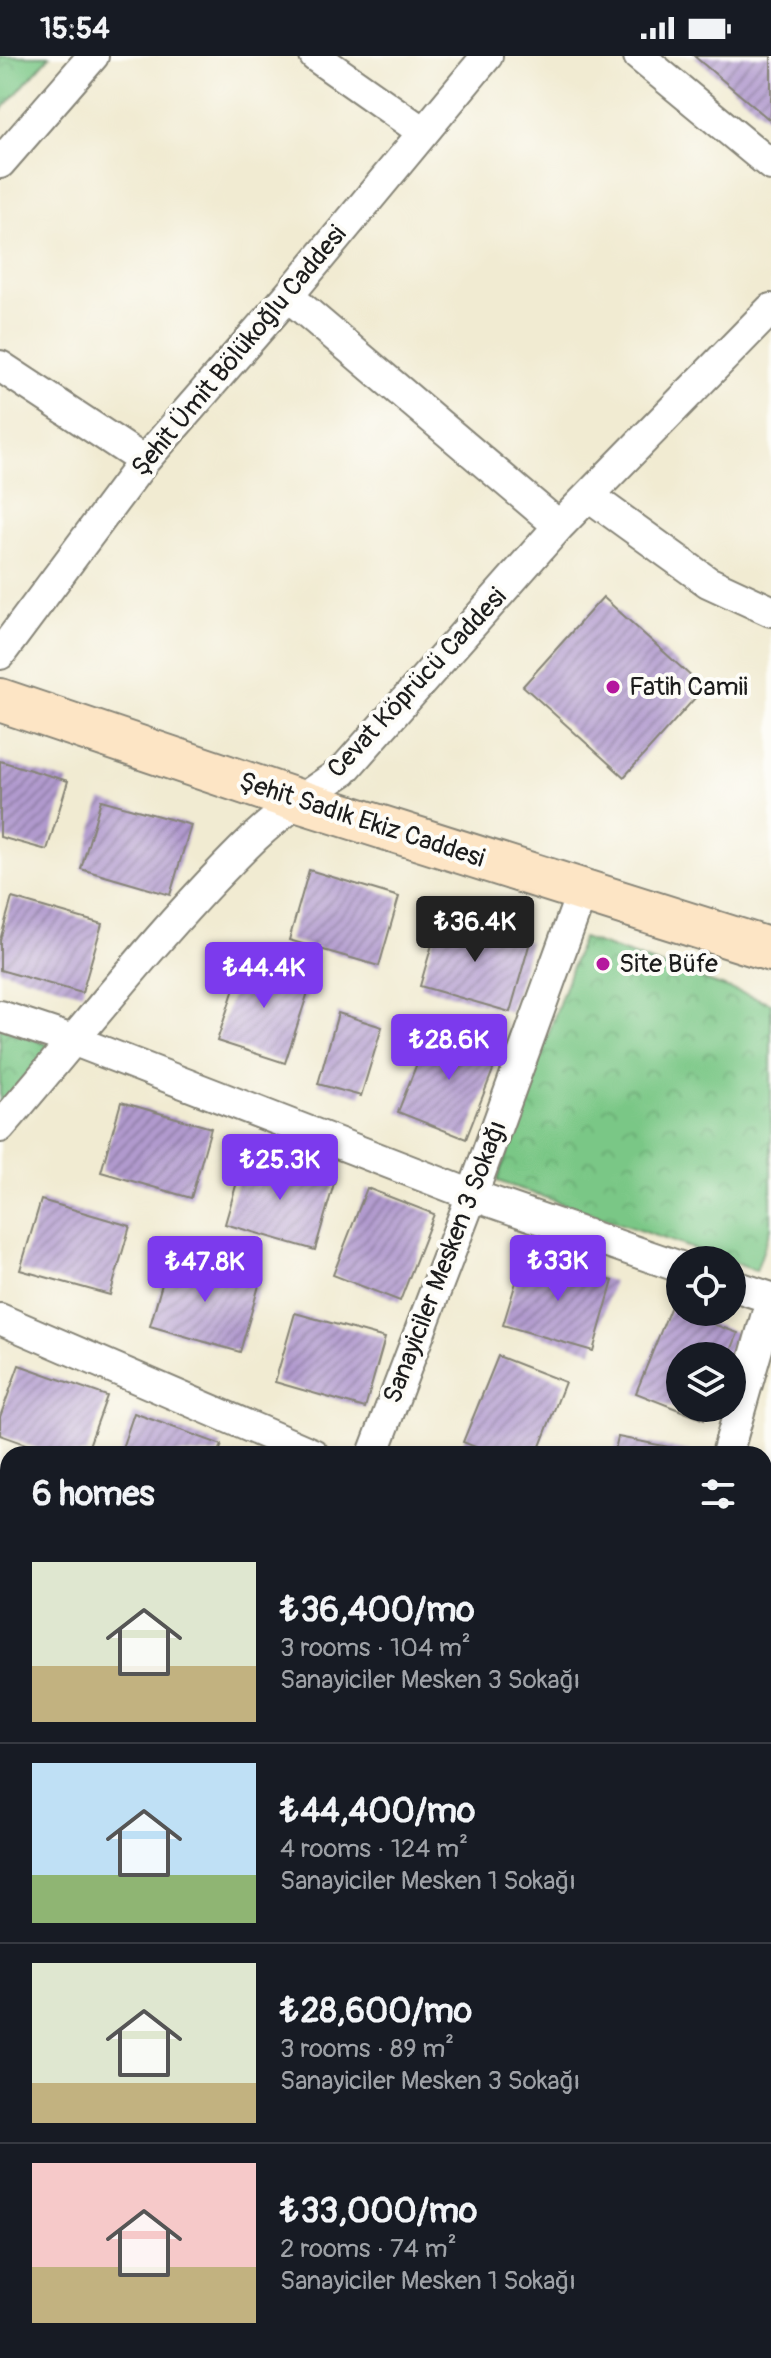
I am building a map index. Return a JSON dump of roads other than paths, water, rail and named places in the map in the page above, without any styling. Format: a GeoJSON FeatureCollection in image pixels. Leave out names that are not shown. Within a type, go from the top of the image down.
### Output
{"type":"FeatureCollection","features":[{"type":"Feature","properties":{"kind":"street"},"geometry":{"type":"LineString","coordinates":[[0,163],[93,56]]}},
{"type":"Feature","properties":{"kind":"street"},"geometry":{"type":"LineString","coordinates":[[315,56],[423,132]]}},
{"type":"Feature","properties":{"kind":"street","name":"Şehit Ümit Bölükoğlu Caddesi"},"geometry":{"type":"LineString","coordinates":[[0,654],[144,461],[288,296],[487,56]]}},
{"type":"Feature","properties":{"kind":"street"},"geometry":{"type":"LineString","coordinates":[[639,56],[771,165]]}},
{"type":"Feature","properties":{"kind":"street"},"geometry":{"type":"LineString","coordinates":[[288,296],[559,526]]}},
{"type":"Feature","properties":{"kind":"street","name":"Cevat Köprücü Caddesi"},"geometry":{"type":"LineString","coordinates":[[0,1127],[173,925],[256,836],[343,771],[559,526],[771,309]]}},
{"type":"Feature","properties":{"kind":"street"},"geometry":{"type":"LineString","coordinates":[[0,366],[144,461]]}},
{"type":"Feature","properties":{"kind":"street"},"geometry":{"type":"LineString","coordinates":[[589,496],[708,582],[771,611]]}},
{"type":"Feature","properties":{"kind":"street","name":"Şehit Sadık Ekiz Caddesi"},"geometry":{"type":"LineString","coordinates":[[0,700],[299,801],[771,950]]}},
{"type":"Feature","properties":{"kind":"street","name":"Sanayiciler Mesken 3 Sokağı"},"geometry":{"type":"LineString","coordinates":[[376,1446],[472,1195],[583,889]]}},
{"type":"Feature","properties":{"kind":"street"},"geometry":{"type":"LineString","coordinates":[[0,1016],[75,1041],[472,1195],[666,1262]]}},
{"type":"Feature","properties":{"kind":"street"},"geometry":{"type":"LineString","coordinates":[[729,1446],[771,1299],[746,1290]]}},
{"type":"Feature","properties":{"kind":"street"},"geometry":{"type":"LineString","coordinates":[[0,1319],[294,1446]]}},
{"type":"Feature","properties":{"kind":"place","name":"Fatih Camii"},"geometry":{"type":"Point","coordinates":[613,687]}},
{"type":"Feature","properties":{"kind":"place","name":"Site Büfe"},"geometry":{"type":"Point","coordinates":[603,964]}}]}
